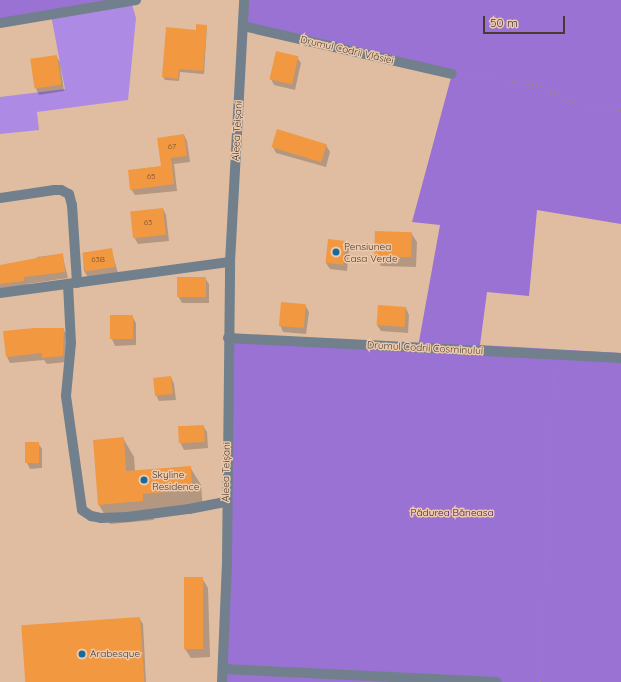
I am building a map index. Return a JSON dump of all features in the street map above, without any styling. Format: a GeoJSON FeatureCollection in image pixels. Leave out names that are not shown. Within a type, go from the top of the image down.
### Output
{"type":"FeatureCollection","features":[{"type":"Feature","properties":{"kind":"street"},"geometry":{"type":"LineString","coordinates":[[0,23],[136,0]]}},
{"type":"Feature","properties":{"kind":"street","name":"Aleea Teișani"},"geometry":{"type":"LineString","coordinates":[[222,682],[230,262],[244,0]]}},
{"type":"Feature","properties":{"kind":"street","name":"Drumul Codrii Vlăsiei"},"geometry":{"type":"LineString","coordinates":[[243,26],[452,74]]}},
{"type":"Feature","properties":{"kind":"street"},"geometry":{"type":"LineString","coordinates":[[0,198],[61,190],[68,194],[72,205],[73,284],[71,343],[66,396],[82,510],[91,516],[101,518],[128,517],[189,509],[226,502]]}},
{"type":"Feature","properties":{"kind":"street"},"geometry":{"type":"LineString","coordinates":[[0,293],[230,262]]}},
{"type":"Feature","properties":{"kind":"street","name":"Drumul Codrii Cosminului"},"geometry":{"type":"LineString","coordinates":[[228,338],[621,358]]}},
{"type":"Feature","properties":{"kind":"street"},"geometry":{"type":"LineString","coordinates":[[223,669],[497,682]]}},
{"type":"Feature","properties":{"kind":"path"},"geometry":{"type":"LineString","coordinates":[[452,74],[536,86],[573,103],[621,110]]}},
{"type":"Feature","properties":{"kind":"path"},"geometry":{"type":"LineString","coordinates":[[540,682],[554,355]]}},
{"type":"Feature","properties":{"kind":"shaded area"},"geometry":{"type":"Polygon","coordinates":[[[131,1],[136,18],[128,100],[37,112],[39,130],[0,134],[0,97],[65,89],[51,15],[131,1]]]}},
{"type":"Feature","properties":{"kind":"green space"},"geometry":{"type":"Polygon","coordinates":[[[0,0],[137,0],[0,23],[0,0]]]}},
{"type":"Feature","properties":{"kind":"green space","name":"Pădurea Băneasa"},"geometry":{"type":"Polygon","coordinates":[[[244,0],[621,0],[621,224],[537,210],[529,296],[487,292],[480,345],[621,353],[621,682],[222,682],[228,338],[418,347],[440,225],[412,222],[452,74],[243,26],[244,0]]]}},
{"type":"Feature","properties":{"kind":"building"},"geometry":{"type":"Polygon","coordinates":[[[196,24],[207,25],[203,71],[179,69],[178,79],[162,77],[166,27],[196,30],[196,24]]]}},
{"type":"Feature","properties":{"kind":"building"},"geometry":{"type":"Polygon","coordinates":[[[276,51],[298,56],[292,84],[269,79],[276,51]]]}},
{"type":"Feature","properties":{"kind":"building"},"geometry":{"type":"Polygon","coordinates":[[[57,55],[61,85],[34,88],[30,59],[57,55]]]}},
{"type":"Feature","properties":{"kind":"building"},"geometry":{"type":"Polygon","coordinates":[[[277,129],[327,144],[321,162],[271,147],[277,129]]]}},
{"type":"Feature","properties":{"kind":"building"},"geometry":{"type":"Polygon","coordinates":[[[184,134],[187,156],[171,158],[174,184],[130,190],[128,170],[161,166],[157,138],[184,134]]]}},
{"type":"Feature","properties":{"kind":"building"},"geometry":{"type":"Polygon","coordinates":[[[163,208],[166,235],[133,238],[130,211],[163,208]]]}},
{"type":"Feature","properties":{"kind":"building"},"geometry":{"type":"Polygon","coordinates":[[[375,231],[412,232],[411,257],[374,256],[375,231]]]}},
{"type":"Feature","properties":{"kind":"building","name":"Pensiunea Casa Verde"},"geometry":{"type":"Polygon","coordinates":[[[328,239],[346,241],[343,265],[325,263],[328,239]]]}},
{"type":"Feature","properties":{"kind":"building"},"geometry":{"type":"Polygon","coordinates":[[[112,248],[115,267],[85,271],[82,253],[112,248]]]}},
{"type":"Feature","properties":{"kind":"building"},"geometry":{"type":"Polygon","coordinates":[[[63,253],[65,272],[24,277],[24,281],[0,284],[0,265],[63,253]]]}},
{"type":"Feature","properties":{"kind":"building"},"geometry":{"type":"Polygon","coordinates":[[[177,277],[206,277],[206,297],[177,297],[177,277]]]}},
{"type":"Feature","properties":{"kind":"building"},"geometry":{"type":"Polygon","coordinates":[[[281,302],[306,304],[304,328],[279,326],[281,302]]]}},
{"type":"Feature","properties":{"kind":"building"},"geometry":{"type":"Polygon","coordinates":[[[378,305],[406,307],[405,327],[377,325],[378,305]]]}},
{"type":"Feature","properties":{"kind":"building"},"geometry":{"type":"Polygon","coordinates":[[[110,315],[133,315],[133,339],[110,339],[110,315]]]}},
{"type":"Feature","properties":{"kind":"building"},"geometry":{"type":"Polygon","coordinates":[[[35,328],[64,328],[63,356],[42,358],[42,353],[6,357],[3,331],[35,328]]]}},
{"type":"Feature","properties":{"kind":"building"},"geometry":{"type":"Polygon","coordinates":[[[171,376],[173,394],[155,396],[153,378],[171,376]]]}},
{"type":"Feature","properties":{"kind":"building"},"geometry":{"type":"Polygon","coordinates":[[[204,425],[205,442],[179,443],[178,426],[204,425]]]}},
{"type":"Feature","properties":{"kind":"building","name":"Skyline Residence"},"geometry":{"type":"Polygon","coordinates":[[[124,437],[126,471],[191,466],[192,490],[143,494],[143,501],[98,505],[93,440],[124,437]]]}},
{"type":"Feature","properties":{"kind":"building"},"geometry":{"type":"Polygon","coordinates":[[[25,442],[39,442],[39,463],[25,463],[25,442]]]}},
{"type":"Feature","properties":{"kind":"building"},"geometry":{"type":"Polygon","coordinates":[[[184,577],[203,577],[203,649],[184,649],[184,577]]]}},
{"type":"Feature","properties":{"kind":"building","name":"Arabesque"},"geometry":{"type":"Polygon","coordinates":[[[140,617],[145,682],[25,682],[21,625],[140,617]]]}},
{"type":"Feature","properties":{"kind":"place","name":"Pensiunea Casa Verde"},"geometry":{"type":"Point","coordinates":[336,252]}},
{"type":"Feature","properties":{"kind":"place","name":"Skyline Residence"},"geometry":{"type":"Point","coordinates":[144,480]}},
{"type":"Feature","properties":{"kind":"place","name":"Arabesque"},"geometry":{"type":"Point","coordinates":[82,654]}}]}
